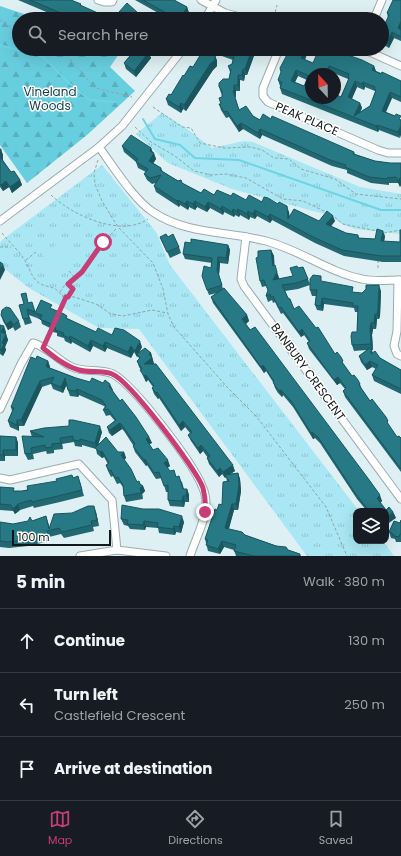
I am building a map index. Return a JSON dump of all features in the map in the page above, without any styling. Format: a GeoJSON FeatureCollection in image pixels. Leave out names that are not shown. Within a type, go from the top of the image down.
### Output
{"type":"FeatureCollection","features":[{"type":"Feature","properties":{"kind":"street"},"geometry":{"type":"LineString","coordinates":[[98,0],[104,2],[112,2],[113,0]]}},
{"type":"Feature","properties":{"kind":"street"},"geometry":{"type":"LineString","coordinates":[[201,0],[215,3],[224,12]]}},
{"type":"Feature","properties":{"kind":"street"},"geometry":{"type":"LineString","coordinates":[[377,12],[382,0]]}},
{"type":"Feature","properties":{"kind":"street"},"geometry":{"type":"LineString","coordinates":[[209,12],[215,3]]}},
{"type":"Feature","properties":{"kind":"street"},"geometry":{"type":"LineString","coordinates":[[1,218],[99,147],[122,126],[177,56]]}},
{"type":"Feature","properties":{"kind":"street","name":"PEAK PLACE"},"geometry":{"type":"LineString","coordinates":[[276,56],[264,88],[263,96],[268,102],[378,150],[388,153],[401,153]]}},
{"type":"Feature","properties":{"kind":"street"},"geometry":{"type":"LineString","coordinates":[[379,56],[401,66]]}},
{"type":"Feature","properties":{"kind":"street"},"geometry":{"type":"LineString","coordinates":[[99,147],[140,200],[152,212],[176,225],[246,237],[282,246],[343,274],[363,280],[399,280],[397,331],[394,346],[397,354],[401,356]]}},
{"type":"Feature","properties":{"kind":"street","name":"BANBURY CRESCENT"},"geometry":{"type":"LineString","coordinates":[[246,237],[241,279],[244,286],[401,499]]}},
{"type":"Feature","properties":{"kind":"street"},"geometry":{"type":"LineString","coordinates":[[0,409],[21,364],[33,343],[43,348],[56,358],[79,370],[112,373],[125,382],[153,415],[203,486],[206,503],[205,512],[190,556]]}},
{"type":"Feature","properties":{"kind":"street"},"geometry":{"type":"LineString","coordinates":[[0,478],[10,480],[79,464],[112,500],[117,550]]}},
{"type":"Feature","properties":{"kind":"street"},"geometry":{"type":"LineString","coordinates":[[80,556],[117,550],[137,551],[166,556]]}},
{"type":"Feature","properties":{"kind":"path"},"geometry":{"type":"LineString","coordinates":[[275,12],[277,5]]}},
{"type":"Feature","properties":{"kind":"path"},"geometry":{"type":"LineString","coordinates":[[0,20],[12,29]]}},
{"type":"Feature","properties":{"kind":"path"},"geometry":{"type":"LineString","coordinates":[[67,56],[95,88],[132,97]]}},
{"type":"Feature","properties":{"kind":"path"},"geometry":{"type":"LineString","coordinates":[[153,107],[182,127],[191,128],[200,143],[224,148],[251,147],[262,150],[274,158],[288,159],[301,169],[335,179],[356,194],[401,199]]}},
{"type":"Feature","properties":{"kind":"path"},"geometry":{"type":"LineString","coordinates":[[135,127],[151,142],[175,156],[194,171],[211,175],[226,174],[246,178],[283,199],[303,202],[334,215],[343,224],[386,233],[401,230]]}},
{"type":"Feature","properties":{"kind":"path"},"geometry":{"type":"LineString","coordinates":[[98,160],[94,173],[95,184],[102,200],[118,227],[153,264],[163,289],[168,314],[174,327],[228,388],[256,416],[326,507],[347,556]]}},
{"type":"Feature","properties":{"kind":"path"},"geometry":{"type":"LineString","coordinates":[[51,195],[66,207],[106,225],[118,227],[141,224],[148,219]]}},
{"type":"Feature","properties":{"kind":"path"},"geometry":{"type":"LineString","coordinates":[[60,292],[64,286],[82,272],[103,242],[118,227]]}},
{"type":"Feature","properties":{"kind":"path"},"geometry":{"type":"LineString","coordinates":[[2,233],[25,260],[34,278],[39,283],[55,288],[62,296],[74,297],[96,304],[111,314],[123,316],[152,310],[168,314]]}},
{"type":"Feature","properties":{"kind":"path"},"geometry":{"type":"LineString","coordinates":[[0,247],[12,246]]}},
{"type":"Feature","properties":{"kind":"path"},"geometry":{"type":"LineString","coordinates":[[25,260],[36,252]]}},
{"type":"Feature","properties":{"kind":"path"},"geometry":{"type":"LineString","coordinates":[[378,255],[378,270]]}},
{"type":"Feature","properties":{"kind":"path"},"geometry":{"type":"LineString","coordinates":[[69,271],[75,278]]}},
{"type":"Feature","properties":{"kind":"path"},"geometry":{"type":"LineString","coordinates":[[68,284],[73,289],[68,297]]}},
{"type":"Feature","properties":{"kind":"path"},"geometry":{"type":"LineString","coordinates":[[58,318],[66,297]]}},
{"type":"Feature","properties":{"kind":"path"},"geometry":{"type":"LineString","coordinates":[[43,348],[55,324]]}},
{"type":"Feature","properties":{"kind":"green space","name":"Vineland Woods"},"geometry":{"type":"Polygon","coordinates":[[[0,6],[18,12],[12,12],[12,56],[118,56],[110,67],[135,91],[87,135],[27,183],[0,145],[0,6]]]}},
{"type":"Feature","properties":{"kind":"green space"},"geometry":{"type":"Polygon","coordinates":[[[162,113],[183,126],[212,148],[244,141],[253,142],[360,187],[401,194],[401,234],[355,229],[344,225],[328,215],[232,189],[168,163],[136,134],[162,113]]]}},
{"type":"Feature","properties":{"kind":"green space"},"geometry":{"type":"Polygon","coordinates":[[[102,165],[156,232],[170,265],[357,508],[353,508],[353,544],[385,544],[394,556],[307,556],[139,329],[99,328],[29,288],[0,265],[0,243],[102,165]]]}},
{"type":"Feature","properties":{"kind":"green space"},"geometry":{"type":"Polygon","coordinates":[[[63,241],[76,261],[66,267],[54,246],[63,241]]]}},
{"type":"Feature","properties":{"kind":"green space"},"geometry":{"type":"Polygon","coordinates":[[[51,248],[63,268],[54,274],[42,254],[51,248]]]}},
{"type":"Feature","properties":{"kind":"building"},"geometry":{"type":"Polygon","coordinates":[[[30,0],[71,0],[96,12],[58,12],[30,0]]]}},
{"type":"Feature","properties":{"kind":"building"},"geometry":{"type":"Polygon","coordinates":[[[143,0],[174,0],[187,7],[184,12],[164,12],[143,0]]]}},
{"type":"Feature","properties":{"kind":"building"},"geometry":{"type":"Polygon","coordinates":[[[393,0],[401,0],[401,21],[398,28],[401,30],[401,37],[392,32],[389,38],[389,12],[387,12],[393,0]]]}},
{"type":"Feature","properties":{"kind":"building"},"geometry":{"type":"Polygon","coordinates":[[[127,3],[137,12],[119,12],[127,3]]]}},
{"type":"Feature","properties":{"kind":"building"},"geometry":{"type":"Polygon","coordinates":[[[130,56],[146,56],[134,71],[124,63],[130,56]]]}},
{"type":"Feature","properties":{"kind":"building"},"geometry":{"type":"Polygon","coordinates":[[[200,56],[215,56],[215,60],[210,64],[184,105],[181,103],[179,107],[166,99],[169,94],[171,95],[190,66],[193,67],[200,56]]]}},
{"type":"Feature","properties":{"kind":"building"},"geometry":{"type":"Polygon","coordinates":[[[234,56],[250,56],[245,69],[243,69],[242,75],[238,75],[238,85],[234,85],[233,91],[239,110],[246,106],[253,116],[260,120],[263,114],[271,119],[272,116],[354,152],[353,154],[375,161],[401,163],[401,178],[398,181],[396,177],[387,179],[369,177],[345,167],[346,165],[330,160],[260,129],[258,133],[241,123],[237,126],[227,111],[224,112],[219,104],[221,104],[219,98],[222,97],[222,90],[219,87],[219,83],[223,79],[229,79],[231,70],[228,66],[232,64],[234,56]]]}},
{"type":"Feature","properties":{"kind":"building"},"geometry":{"type":"Polygon","coordinates":[[[286,56],[302,56],[301,58],[313,63],[316,56],[351,56],[362,60],[374,66],[372,70],[381,74],[382,72],[401,81],[401,97],[390,92],[382,111],[395,116],[396,114],[401,116],[399,119],[401,120],[401,125],[398,132],[377,125],[376,126],[320,104],[341,104],[341,97],[349,78],[349,74],[341,71],[341,68],[329,66],[328,68],[305,68],[305,74],[296,70],[291,81],[304,86],[305,84],[305,98],[280,88],[282,82],[278,80],[281,72],[280,68],[286,56]],[[355,81],[348,97],[360,103],[354,116],[370,106],[376,90],[374,89],[375,87],[363,82],[362,84],[355,81]]]}},
{"type":"Feature","properties":{"kind":"building"},"geometry":{"type":"Polygon","coordinates":[[[131,135],[151,148],[150,151],[154,153],[149,161],[161,168],[160,170],[178,181],[181,180],[182,183],[201,193],[204,189],[214,195],[217,190],[231,196],[233,193],[246,200],[249,195],[262,202],[264,197],[268,198],[278,204],[279,202],[287,206],[288,219],[294,209],[319,221],[327,211],[333,216],[326,224],[346,233],[358,235],[358,238],[375,239],[377,229],[383,231],[381,241],[400,242],[401,230],[401,256],[381,256],[342,250],[313,237],[270,214],[268,217],[255,210],[253,214],[248,211],[247,214],[238,209],[237,211],[233,209],[232,212],[222,206],[221,209],[208,202],[205,207],[195,201],[193,204],[187,201],[185,204],[178,200],[177,201],[154,186],[161,175],[150,178],[144,174],[148,169],[136,162],[138,159],[122,146],[131,135]]]}},
{"type":"Feature","properties":{"kind":"building"},"geometry":{"type":"Polygon","coordinates":[[[0,157],[11,172],[14,171],[20,180],[10,187],[6,181],[1,185],[0,184],[0,157]]]}},
{"type":"Feature","properties":{"kind":"building"},"geometry":{"type":"Polygon","coordinates":[[[166,234],[168,237],[173,234],[179,247],[167,252],[160,237],[166,234]]]}},
{"type":"Feature","properties":{"kind":"building"},"geometry":{"type":"Polygon","coordinates":[[[191,239],[228,245],[226,258],[218,257],[217,270],[222,285],[207,290],[202,276],[204,266],[211,268],[212,258],[183,254],[185,242],[191,243],[191,239]]]}},
{"type":"Feature","properties":{"kind":"building"},"geometry":{"type":"Polygon","coordinates":[[[271,250],[273,266],[275,265],[277,272],[273,280],[293,276],[290,268],[297,266],[298,268],[303,267],[308,279],[282,285],[288,298],[290,299],[294,309],[299,306],[316,328],[318,327],[335,354],[337,352],[352,376],[354,375],[358,380],[359,385],[370,401],[372,399],[386,417],[387,422],[397,437],[399,436],[401,438],[401,469],[343,391],[346,388],[338,377],[334,380],[307,343],[310,341],[302,329],[299,332],[281,307],[279,308],[273,296],[271,297],[270,294],[266,296],[268,290],[264,280],[260,281],[256,258],[258,257],[258,251],[271,250]]]}},
{"type":"Feature","properties":{"kind":"building"},"geometry":{"type":"Polygon","coordinates":[[[0,262],[3,264],[0,270],[0,262]]]}},
{"type":"Feature","properties":{"kind":"building"},"geometry":{"type":"Polygon","coordinates":[[[313,275],[321,276],[321,281],[353,287],[352,292],[362,293],[366,289],[366,285],[379,285],[378,310],[377,314],[375,314],[374,323],[371,323],[370,329],[371,344],[352,345],[352,332],[357,332],[358,306],[353,306],[353,303],[322,298],[321,306],[315,305],[317,290],[310,290],[310,279],[313,275]]]}},
{"type":"Feature","properties":{"kind":"building"},"geometry":{"type":"Polygon","coordinates":[[[224,288],[247,315],[242,319],[250,330],[255,327],[370,481],[380,495],[377,498],[384,508],[367,508],[318,437],[312,432],[311,433],[291,401],[281,390],[279,391],[263,365],[261,367],[211,297],[224,288]]]}},
{"type":"Feature","properties":{"kind":"building"},"geometry":{"type":"Polygon","coordinates":[[[26,293],[28,303],[32,302],[35,312],[27,309],[29,318],[23,319],[19,305],[24,304],[21,294],[26,293]]]}},
{"type":"Feature","properties":{"kind":"building"},"geometry":{"type":"Polygon","coordinates":[[[41,300],[52,305],[50,308],[64,314],[67,316],[66,318],[96,332],[98,328],[112,335],[115,328],[124,330],[140,341],[135,351],[131,346],[128,352],[105,342],[103,346],[91,340],[88,346],[70,336],[69,338],[63,335],[64,333],[55,330],[56,328],[50,326],[51,324],[40,319],[42,315],[35,313],[41,300]]]}},
{"type":"Feature","properties":{"kind":"building"},"geometry":{"type":"Polygon","coordinates":[[[6,307],[10,308],[19,321],[13,325],[11,321],[6,324],[1,315],[2,310],[6,307]]]}},
{"type":"Feature","properties":{"kind":"building"},"geometry":{"type":"Polygon","coordinates":[[[0,325],[4,326],[1,332],[6,334],[1,350],[0,349],[0,325]]]}},
{"type":"Feature","properties":{"kind":"building"},"geometry":{"type":"Polygon","coordinates":[[[371,347],[371,354],[375,351],[380,358],[401,370],[401,389],[372,375],[378,365],[370,361],[365,365],[359,356],[371,347]]]}},
{"type":"Feature","properties":{"kind":"building"},"geometry":{"type":"Polygon","coordinates":[[[145,348],[151,353],[149,354],[152,358],[144,364],[156,364],[233,465],[223,472],[220,468],[217,471],[207,458],[210,456],[201,445],[198,448],[188,435],[192,432],[183,421],[179,425],[157,392],[156,393],[152,388],[154,386],[146,375],[144,376],[140,370],[142,369],[137,361],[140,358],[137,354],[145,348]]]}},
{"type":"Feature","properties":{"kind":"building"},"geometry":{"type":"Polygon","coordinates":[[[37,356],[48,361],[47,367],[90,382],[92,378],[103,383],[105,380],[110,384],[109,386],[120,401],[122,399],[136,417],[149,437],[146,439],[153,450],[158,448],[168,460],[164,463],[170,471],[174,470],[176,477],[179,476],[183,489],[187,489],[186,496],[183,496],[182,501],[168,500],[168,485],[164,486],[159,472],[154,473],[145,459],[144,460],[136,450],[133,446],[135,444],[120,423],[110,430],[107,427],[116,420],[108,409],[103,410],[106,406],[102,400],[77,389],[76,391],[68,390],[65,378],[61,387],[51,383],[54,377],[40,381],[21,420],[17,420],[17,425],[8,421],[14,408],[11,407],[31,357],[36,359],[37,356]]]}},
{"type":"Feature","properties":{"kind":"building"},"geometry":{"type":"Polygon","coordinates":[[[69,420],[100,426],[95,443],[80,439],[80,441],[73,440],[73,436],[60,438],[61,443],[52,444],[52,447],[45,448],[45,445],[31,448],[32,453],[25,454],[22,436],[44,437],[30,431],[69,426],[69,420]]]}},
{"type":"Feature","properties":{"kind":"building"},"geometry":{"type":"Polygon","coordinates":[[[0,436],[16,437],[16,450],[3,450],[3,455],[0,455],[0,436]]]}},
{"type":"Feature","properties":{"kind":"building"},"geometry":{"type":"Polygon","coordinates":[[[106,437],[118,452],[124,452],[121,455],[131,469],[137,482],[139,481],[143,486],[140,488],[141,493],[124,496],[123,485],[118,477],[115,478],[111,470],[109,471],[106,465],[109,463],[102,451],[100,452],[95,448],[106,437]]]}},
{"type":"Feature","properties":{"kind":"building"},"geometry":{"type":"Polygon","coordinates":[[[238,473],[239,485],[236,504],[232,504],[225,528],[242,532],[245,535],[276,546],[286,547],[288,550],[300,554],[299,556],[254,556],[234,551],[236,545],[222,541],[218,549],[206,545],[208,540],[205,539],[215,509],[217,510],[219,504],[222,505],[223,482],[229,481],[225,475],[238,473]]]}},
{"type":"Feature","properties":{"kind":"building"},"geometry":{"type":"Polygon","coordinates":[[[72,475],[73,478],[78,476],[82,490],[32,502],[31,500],[18,504],[13,509],[11,505],[0,504],[0,487],[14,488],[13,491],[28,490],[27,486],[57,481],[56,479],[72,475]]]}},
{"type":"Feature","properties":{"kind":"building"},"geometry":{"type":"Polygon","coordinates":[[[122,505],[143,509],[159,509],[182,516],[179,527],[174,526],[173,529],[157,527],[158,523],[144,521],[143,525],[127,524],[128,520],[121,519],[122,505]]]}},
{"type":"Feature","properties":{"kind":"building"},"geometry":{"type":"Polygon","coordinates":[[[88,506],[94,506],[97,520],[91,521],[92,525],[62,532],[59,528],[47,531],[48,535],[26,540],[7,542],[0,541],[0,522],[13,524],[28,521],[30,517],[32,521],[46,516],[49,529],[54,514],[72,513],[88,506]]]}},
{"type":"Feature","properties":{"kind":"building"},"geometry":{"type":"Polygon","coordinates":[[[389,507],[393,512],[389,515],[389,507]]]}},
{"type":"Feature","properties":{"kind":"building"},"geometry":{"type":"Polygon","coordinates":[[[401,520],[401,534],[399,537],[394,536],[389,532],[394,521],[400,523],[401,520]]]}},
{"type":"Feature","properties":{"kind":"waterway"},"geometry":{"type":"LineString","coordinates":[[0,45],[12,48]]}},
{"type":"Feature","properties":{"kind":"waterway"},"geometry":{"type":"LineString","coordinates":[[39,56],[43,57],[69,83],[90,100],[115,102]]}},
{"type":"Feature","properties":{"kind":"waterway"},"geometry":{"type":"LineString","coordinates":[[143,119],[155,139],[180,145],[195,158],[239,160],[381,210],[401,210]]}},
{"type":"Feature","properties":{"kind":"route"},"geometry":{"type":"LineString","coordinates":[[103,242],[82,272],[68,284],[73,289],[72,293],[66,297],[66,300],[43,348],[56,358],[79,370],[112,373],[125,382],[153,415],[203,486],[206,503],[205,512]]}}]}
